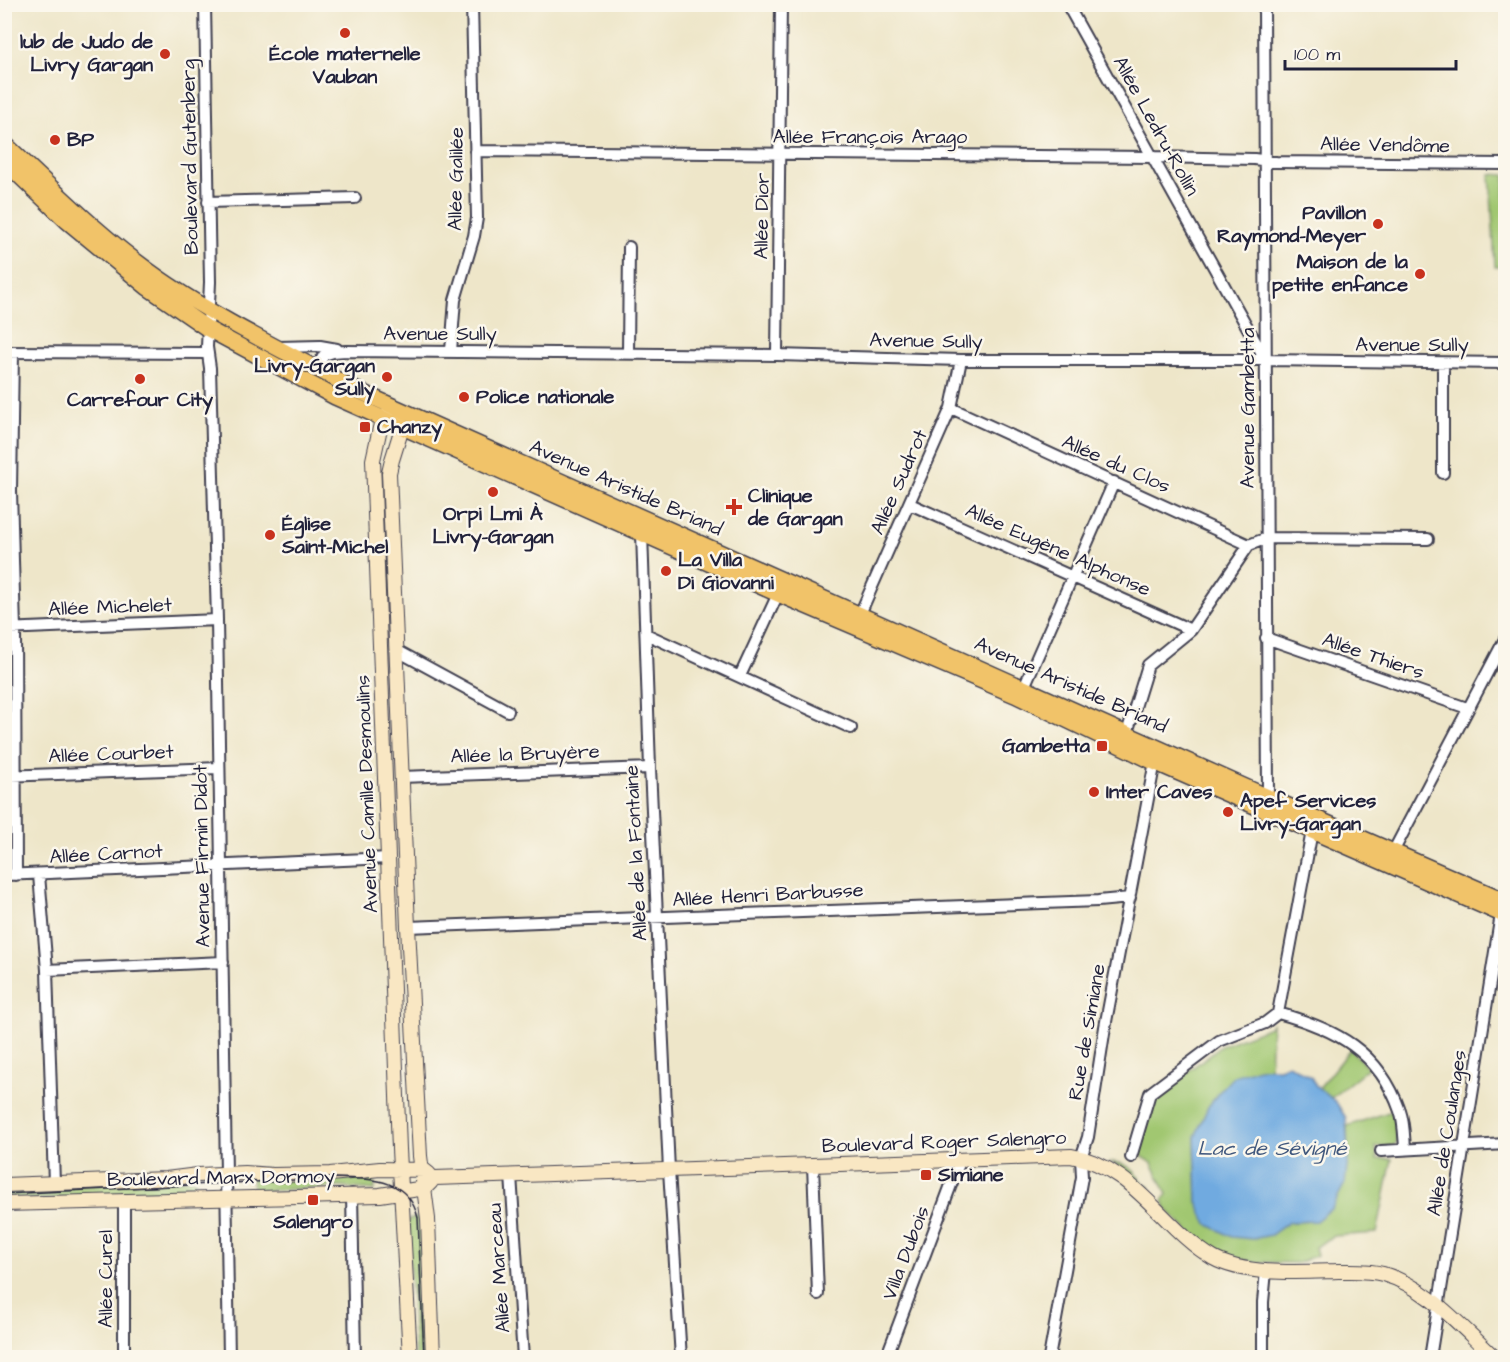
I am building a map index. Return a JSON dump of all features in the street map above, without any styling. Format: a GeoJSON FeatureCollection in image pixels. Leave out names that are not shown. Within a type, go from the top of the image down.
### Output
{"type":"FeatureCollection","features":[{"type":"Feature","properties":{"kind":"main road","name":"Avenue Aristide Briand"},"geometry":{"type":"LineString","coordinates":[[4,143],[107,238],[161,280],[320,371],[395,408],[1127,733],[1157,755]]}},
{"type":"Feature","properties":{"kind":"main road","name":"Avenue Aristide Briand"},"geometry":{"type":"LineString","coordinates":[[4,161],[67,221],[147,287],[208,328],[335,397],[778,594],[1157,755],[1266,804],[1393,852],[1504,910]]}},
{"type":"Feature","properties":{"kind":"main road"},"geometry":{"type":"LineString","coordinates":[[382,419],[395,408],[402,428]]}},
{"type":"Feature","properties":{"kind":"main road","name":"Avenue Camille Desmoulins"},"geometry":{"type":"LineString","coordinates":[[382,419],[373,460],[410,1358]]}},
{"type":"Feature","properties":{"kind":"main road","name":"Avenue Camille Desmoulins"},"geometry":{"type":"LineString","coordinates":[[402,428],[389,473],[420,1156],[428,1179],[433,1358]]}},
{"type":"Feature","properties":{"kind":"main road","name":"Avenue Aristide Briand"},"geometry":{"type":"LineString","coordinates":[[1266,804],[1312,831],[1504,910]]}},
{"type":"Feature","properties":{"kind":"main road","name":"Boulevard Roger Salengro"},"geometry":{"type":"LineString","coordinates":[[428,1179],[1071,1156],[1108,1168],[1125,1179],[1188,1240],[1215,1259],[1266,1271],[1361,1270],[1382,1274],[1412,1286],[1438,1306],[1495,1358]]}},
{"type":"Feature","properties":{"kind":"main road","name":"Boulevard Marx Dormoy"},"geometry":{"type":"LineString","coordinates":[[4,1185],[166,1179],[225,1174],[330,1174],[401,1169],[428,1179]]}},
{"type":"Feature","properties":{"kind":"main road","name":"Boulevard Marx Dormoy"},"geometry":{"type":"LineString","coordinates":[[4,1204],[380,1195],[402,1192],[428,1179]]}},
{"type":"Feature","properties":{"kind":"street","name":"Boulevard Gutenberg"},"geometry":{"type":"LineString","coordinates":[[205,4],[208,328]]}},
{"type":"Feature","properties":{"kind":"street","name":"Allée Galilée"},"geometry":{"type":"LineString","coordinates":[[451,351],[455,300],[474,237],[477,218],[472,4]]}},
{"type":"Feature","properties":{"kind":"street","name":"Allée Dior"},"geometry":{"type":"LineString","coordinates":[[777,356],[781,4]]}},
{"type":"Feature","properties":{"kind":"street","name":"Allée Ledru-Rollin"},"geometry":{"type":"LineString","coordinates":[[1067,4],[1265,360]]}},
{"type":"Feature","properties":{"kind":"street","name":"Avenue Gambetta"},"geometry":{"type":"LineString","coordinates":[[1264,4],[1266,804]]}},
{"type":"Feature","properties":{"kind":"street","name":"Allée François Arago"},"geometry":{"type":"LineString","coordinates":[[475,151],[1264,160]]}},
{"type":"Feature","properties":{"kind":"street","name":"Allée Vendôme"},"geometry":{"type":"LineString","coordinates":[[1264,160],[1506,164]]}},
{"type":"Feature","properties":{"kind":"street"},"geometry":{"type":"LineString","coordinates":[[208,202],[354,198]]}},
{"type":"Feature","properties":{"kind":"street"},"geometry":{"type":"LineString","coordinates":[[628,247],[628,354]]}},
{"type":"Feature","properties":{"kind":"street","name":"Avenue Firmin Didot"},"geometry":{"type":"LineString","coordinates":[[208,328],[217,620],[219,867],[223,962],[229,1358]]}},
{"type":"Feature","properties":{"kind":"street","name":"Avenue Sully"},"geometry":{"type":"LineString","coordinates":[[277,347],[320,346],[346,351]]}},
{"type":"Feature","properties":{"kind":"street","name":"Avenue Sully"},"geometry":{"type":"LineString","coordinates":[[320,371],[319,364],[324,355],[346,351],[961,360],[1506,363]]}},
{"type":"Feature","properties":{"kind":"street"},"geometry":{"type":"LineString","coordinates":[[16,875],[10,776],[9,352],[208,353]]}},
{"type":"Feature","properties":{"kind":"street","name":"Allée Sudrot"},"geometry":{"type":"LineString","coordinates":[[860,614],[951,408],[961,360]]}},
{"type":"Feature","properties":{"kind":"street"},"geometry":{"type":"LineString","coordinates":[[1443,363],[1443,473]]}},
{"type":"Feature","properties":{"kind":"street","name":"Allée du Clos"},"geometry":{"type":"LineString","coordinates":[[951,408],[1249,545]]}},
{"type":"Feature","properties":{"kind":"street"},"geometry":{"type":"LineString","coordinates":[[1024,687],[1114,482]]}},
{"type":"Feature","properties":{"kind":"street","name":"Allée Eugène Alphonse"},"geometry":{"type":"LineString","coordinates":[[910,504],[1191,630]]}},
{"type":"Feature","properties":{"kind":"street","name":"Allée de la Fontaine"},"geometry":{"type":"LineString","coordinates":[[642,533],[657,919],[681,1358]]}},
{"type":"Feature","properties":{"kind":"street"},"geometry":{"type":"LineString","coordinates":[[1127,733],[1148,666],[1191,630],[1249,545],[1267,538],[1428,539]]}},
{"type":"Feature","properties":{"kind":"street"},"geometry":{"type":"LineString","coordinates":[[740,676],[778,594]]}},
{"type":"Feature","properties":{"kind":"street","name":"Allée Michelet"},"geometry":{"type":"LineString","coordinates":[[10,629],[217,620]]}},
{"type":"Feature","properties":{"kind":"street"},"geometry":{"type":"LineString","coordinates":[[646,634],[851,728]]}},
{"type":"Feature","properties":{"kind":"street"},"geometry":{"type":"LineString","coordinates":[[1393,852],[1506,637]]}},
{"type":"Feature","properties":{"kind":"street","name":"Allée Thiers"},"geometry":{"type":"LineString","coordinates":[[1266,638],[1467,708]]}},
{"type":"Feature","properties":{"kind":"street"},"geometry":{"type":"LineString","coordinates":[[396,650],[508,711]]}},
{"type":"Feature","properties":{"kind":"street","name":"Rue de Simiane"},"geometry":{"type":"LineString","coordinates":[[1049,1358],[1082,1177],[1081,1158],[1088,1137],[1105,1027],[1157,755]]}},
{"type":"Feature","properties":{"kind":"street","name":"Allée Courbet"},"geometry":{"type":"LineString","coordinates":[[10,776],[219,768]]}},
{"type":"Feature","properties":{"kind":"street","name":"Allée la Bruyère"},"geometry":{"type":"LineString","coordinates":[[401,777],[650,768]]}},
{"type":"Feature","properties":{"kind":"street"},"geometry":{"type":"LineString","coordinates":[[1131,1157],[1150,1093],[1219,1041],[1265,1023],[1278,1013],[1312,831]]}},
{"type":"Feature","properties":{"kind":"street","name":"Allée Carnot"},"geometry":{"type":"LineString","coordinates":[[4,875],[389,858]]}},
{"type":"Feature","properties":{"kind":"street"},"geometry":{"type":"LineString","coordinates":[[39,875],[46,970],[54,1183]]}},
{"type":"Feature","properties":{"kind":"street","name":"Allée Henri Barbusse"},"geometry":{"type":"LineString","coordinates":[[408,927],[657,919],[832,909],[1130,898]]}},
{"type":"Feature","properties":{"kind":"street","name":"Allée de Coulanges"},"geometry":{"type":"LineString","coordinates":[[1430,1358],[1504,910]]}},
{"type":"Feature","properties":{"kind":"street"},"geometry":{"type":"LineString","coordinates":[[46,970],[223,962]]}},
{"type":"Feature","properties":{"kind":"street"},"geometry":{"type":"LineString","coordinates":[[1278,1013],[1305,1021],[1348,1040],[1372,1061],[1390,1087],[1401,1113],[1405,1148]]}},
{"type":"Feature","properties":{"kind":"street"},"geometry":{"type":"LineString","coordinates":[[1381,1151],[1506,1144]]}},
{"type":"Feature","properties":{"kind":"street","name":"Villa Dubois"},"geometry":{"type":"LineString","coordinates":[[886,1358],[960,1161]]}},
{"type":"Feature","properties":{"kind":"street"},"geometry":{"type":"LineString","coordinates":[[813,1165],[818,1294]]}},
{"type":"Feature","properties":{"kind":"street","name":"Allée Marceau"},"geometry":{"type":"LineString","coordinates":[[511,1176],[524,1358]]}},
{"type":"Feature","properties":{"kind":"street"},"geometry":{"type":"LineString","coordinates":[[352,1194],[355,1358]]}},
{"type":"Feature","properties":{"kind":"street","name":"Allée Curel"},"geometry":{"type":"LineString","coordinates":[[124,1200],[124,1358]]}},
{"type":"Feature","properties":{"kind":"street"},"geometry":{"type":"LineString","coordinates":[[1263,1358],[1263,1302],[1266,1271]]}},
{"type":"Feature","properties":{"kind":"green space"},"geometry":{"type":"Polygon","coordinates":[[[1490,174],[1505,175],[1505,267],[1495,267],[1490,174]]]}},
{"type":"Feature","properties":{"kind":"green space"},"geometry":{"type":"Polygon","coordinates":[[[1272,1024],[1270,1069],[1259,1068],[1195,1137],[1197,1202],[1271,1235],[1289,1222],[1316,1221],[1348,1159],[1347,1126],[1392,1111],[1397,1142],[1393,1146],[1376,1147],[1377,1159],[1392,1159],[1377,1233],[1334,1236],[1315,1247],[1317,1255],[1298,1263],[1252,1262],[1205,1246],[1166,1209],[1163,1200],[1167,1194],[1152,1163],[1137,1153],[1156,1096],[1221,1046],[1270,1027],[1272,1024]]]}},
{"type":"Feature","properties":{"kind":"green space"},"geometry":{"type":"Polygon","coordinates":[[[1350,1049],[1368,1068],[1331,1098],[1319,1088],[1350,1049]]]}},
{"type":"Feature","properties":{"kind":"green space"},"geometry":{"type":"Polygon","coordinates":[[[1111,1162],[1117,1162],[1131,1169],[1145,1186],[1149,1185],[1151,1192],[1129,1173],[1111,1162]]]}},
{"type":"Feature","properties":{"kind":"green space"},"geometry":{"type":"Polygon","coordinates":[[[373,1174],[375,1190],[338,1187],[273,1190],[253,1195],[252,1177],[373,1174]]]}},
{"type":"Feature","properties":{"kind":"green space"},"geometry":{"type":"Polygon","coordinates":[[[195,1179],[196,1196],[5,1200],[4,1189],[195,1179]]]}},
{"type":"Feature","properties":{"kind":"green space"},"geometry":{"type":"Polygon","coordinates":[[[423,1216],[425,1240],[422,1255],[427,1357],[415,1357],[407,1220],[423,1216]]]}},
{"type":"Feature","properties":{"kind":"water","name":"Lac de Sévigné"},"geometry":{"type":"Polygon","coordinates":[[[1288,1064],[1311,1077],[1316,1086],[1336,1102],[1346,1118],[1348,1159],[1345,1183],[1332,1208],[1316,1221],[1289,1222],[1271,1235],[1253,1239],[1232,1237],[1207,1224],[1197,1202],[1195,1137],[1208,1107],[1234,1076],[1259,1068],[1279,1068],[1288,1064]]]}},
{"type":"Feature","properties":{"kind":"tram line"},"geometry":{"type":"LineString","coordinates":[[4,1194],[334,1178],[373,1180],[396,1187],[413,1204],[418,1218],[424,1358]]}},
{"type":"Feature","properties":{"kind":"place","name":"École maternelle Vauban"},"geometry":{"type":"Point","coordinates":[345,33]}},
{"type":"Feature","properties":{"kind":"place","name":"lub de Judo de Livry Gargan"},"geometry":{"type":"Point","coordinates":[165,54]}},
{"type":"Feature","properties":{"kind":"place","name":"BP"},"geometry":{"type":"Point","coordinates":[55,140]}},
{"type":"Feature","properties":{"kind":"place","name":"Pavillon Raymond-Meyer"},"geometry":{"type":"Point","coordinates":[1378,224]}},
{"type":"Feature","properties":{"kind":"place","name":"Maison de la petite enfance"},"geometry":{"type":"Point","coordinates":[1420,274]}},
{"type":"Feature","properties":{"kind":"place","name":"Livry-Gargan Sully"},"geometry":{"type":"Point","coordinates":[387,377]}},
{"type":"Feature","properties":{"kind":"place","name":"Carrefour City"},"geometry":{"type":"Point","coordinates":[140,379]}},
{"type":"Feature","properties":{"kind":"place","name":"Police nationale"},"geometry":{"type":"Point","coordinates":[464,397]}},
{"type":"Feature","properties":{"kind":"place","name":"Chanzy"},"geometry":{"type":"Point","coordinates":[365,427]}},
{"type":"Feature","properties":{"kind":"place","name":"Orpi Lmi À Livry-Gargan"},"geometry":{"type":"Point","coordinates":[493,492]}},
{"type":"Feature","properties":{"kind":"place","name":"Clinique de Gargan"},"geometry":{"type":"Point","coordinates":[734,507]}},
{"type":"Feature","properties":{"kind":"place","name":"Église Saint-Michel"},"geometry":{"type":"Point","coordinates":[270,535]}},
{"type":"Feature","properties":{"kind":"place","name":"La Villa Di Giovanni"},"geometry":{"type":"Point","coordinates":[666,571]}},
{"type":"Feature","properties":{"kind":"place","name":"Gambetta"},"geometry":{"type":"Point","coordinates":[1102,746]}},
{"type":"Feature","properties":{"kind":"place","name":"Inter Caves"},"geometry":{"type":"Point","coordinates":[1094,792]}},
{"type":"Feature","properties":{"kind":"place","name":"Apef Services Livry-Gargan"},"geometry":{"type":"Point","coordinates":[1228,812]}},
{"type":"Feature","properties":{"kind":"place","name":"Simiane"},"geometry":{"type":"Point","coordinates":[926,1175]}},
{"type":"Feature","properties":{"kind":"place","name":"Salengro"},"geometry":{"type":"Point","coordinates":[313,1200]}}]}
